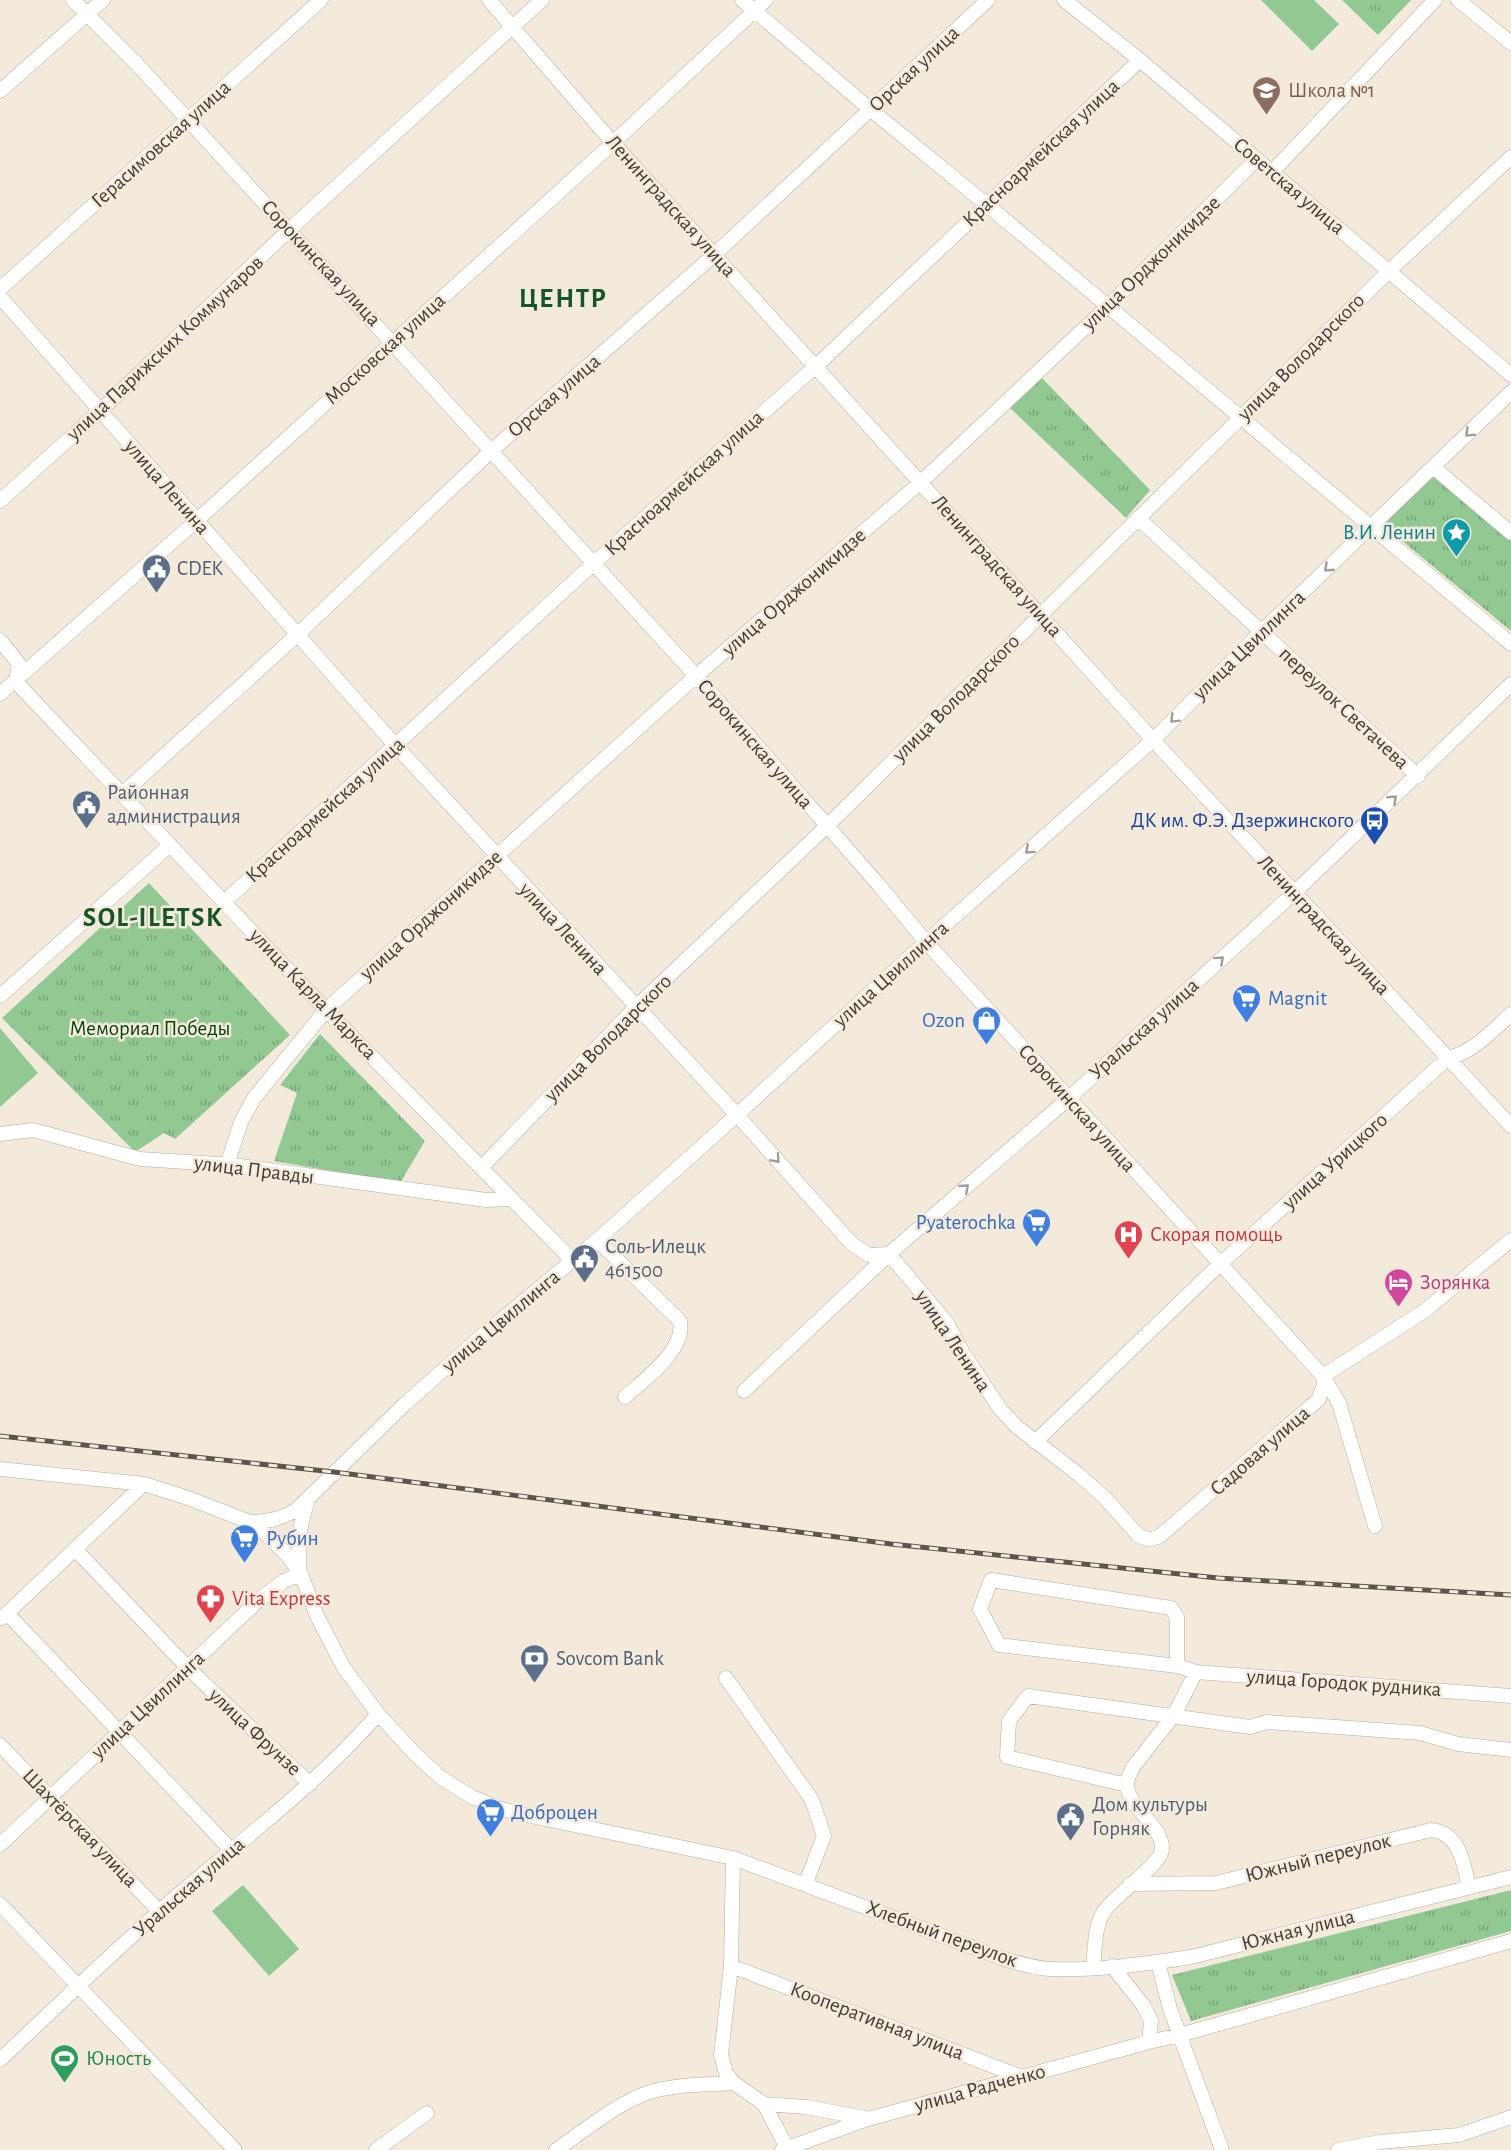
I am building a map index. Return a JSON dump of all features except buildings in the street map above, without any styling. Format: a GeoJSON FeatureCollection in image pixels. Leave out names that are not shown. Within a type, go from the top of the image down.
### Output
{"type":"FeatureCollection","features":[{"type":"Feature","properties":{"kind":"street","name":"Сорокинская улица"},"geometry":{"type":"LineString","coordinates":[[73,0],[135,62],[393,342],[696,676],[926,942],[1219,1265],[1323,1376],[1340,1403],[1375,1526]]}},
{"type":"Feature","properties":{"kind":"street"},"geometry":{"type":"LineString","coordinates":[[0,91],[103,0]]}},
{"type":"Feature","properties":{"kind":"street","name":"Герасимовская улица"},"geometry":{"type":"LineString","coordinates":[[0,289],[321,0]]}},
{"type":"Feature","properties":{"kind":"street","name":"Ленинградская улица"},"geometry":{"type":"LineString","coordinates":[[489,0],[613,143],[1153,740],[1511,1126]]}},
{"type":"Feature","properties":{"kind":"street","name":"улица Парижских Коммунаров"},"geometry":{"type":"LineString","coordinates":[[0,501],[100,411],[290,229],[542,0]]}},
{"type":"Feature","properties":{"kind":"street"},"geometry":{"type":"LineString","coordinates":[[742,0],[1511,644]]}},
{"type":"Feature","properties":{"kind":"street","name":"Московская улица"},"geometry":{"type":"LineString","coordinates":[[0,694],[196,521],[613,143],[766,0]]}},
{"type":"Feature","properties":{"kind":"street","name":"Орская улица"},"geometry":{"type":"LineString","coordinates":[[122,794],[298,634],[491,451],[715,254],[988,0]]}},
{"type":"Feature","properties":{"kind":"street","name":"Советская улица"},"geometry":{"type":"LineString","coordinates":[[1064,0],[1140,60],[1511,375]]}},
{"type":"Feature","properties":{"kind":"street"},"geometry":{"type":"LineString","coordinates":[[1272,172],[1435,0]]}},
{"type":"Feature","properties":{"kind":"street"},"geometry":{"type":"LineString","coordinates":[[1458,0],[1511,43]]}},
{"type":"Feature","properties":{"kind":"street","name":"Красноармейская улица"},"geometry":{"type":"LineString","coordinates":[[224,902],[593,564],[816,366],[1140,60]]}},
{"type":"Feature","properties":{"kind":"street","name":"улица Володарского"},"geometry":{"type":"LineString","coordinates":[[481,1168],[636,1007],[827,826],[1389,271],[1511,157]]}},
{"type":"Feature","properties":{"kind":"street","name":"улица Орджоникидзе"},"geometry":{"type":"LineString","coordinates":[[227,1165],[241,1122],[254,1098],[326,1010],[696,676],[921,482],[1107,307],[1257,159]]}},
{"type":"Feature","properties":{"kind":"street","name":"улица Ленина"},"geometry":{"type":"LineString","coordinates":[[0,297],[395,745],[496,857],[737,1115],[852,1244],[869,1255],[890,1254],[947,1323],[963,1353],[1001,1410],[1017,1427],[1104,1497],[1138,1534]]}},
{"type":"Feature","properties":{"kind":"street","name":"улица Цвиллинга"},"geometry":{"type":"LineString","coordinates":[[250,1522],[267,1522],[282,1518],[296,1510],[405,1404],[597,1240],[737,1115],[926,942],[1153,740],[1511,392]]}},
{"type":"Feature","properties":{"kind":"street"},"geometry":{"type":"LineString","coordinates":[[1433,467],[1511,533]]}},
{"type":"Feature","properties":{"kind":"street","name":"переулок Светачева"},"geometry":{"type":"LineString","coordinates":[[1138,518],[1418,776]]}},
{"type":"Feature","properties":{"kind":"street"},"geometry":{"type":"LineString","coordinates":[[0,640],[19,664],[16,682]]}},
{"type":"Feature","properties":{"kind":"street","name":"улица Карла Маркса"},"geometry":{"type":"LineString","coordinates":[[16,682],[326,1010],[572,1260]]}},
{"type":"Feature","properties":{"kind":"street","name":"Уральская улица"},"geometry":{"type":"LineString","coordinates":[[744,1391],[890,1254],[1069,1098],[1295,892],[1511,684]]}},
{"type":"Feature","properties":{"kind":"street"},"geometry":{"type":"LineString","coordinates":[[0,996],[170,845]]}},
{"type":"Feature","properties":{"kind":"street","name":"улица Урицкого"},"geometry":{"type":"LineString","coordinates":[[1035,1442],[1219,1265],[1448,1058],[1463,1054],[1474,1047],[1511,1014]]}},
{"type":"Feature","properties":{"kind":"street","name":"улица Правды"},"geometry":{"type":"LineString","coordinates":[[0,1134],[33,1130],[140,1159],[227,1165],[486,1200],[511,1198]]}},
{"type":"Feature","properties":{"kind":"street"},"geometry":{"type":"LineString","coordinates":[[597,1240],[680,1321],[682,1330],[675,1346],[664,1361],[626,1397]]}},
{"type":"Feature","properties":{"kind":"street"},"geometry":{"type":"LineString","coordinates":[[1323,1376],[1423,1312],[1511,1240]]}},
{"type":"Feature","properties":{"kind":"street","name":"Садовая улица"},"geometry":{"type":"LineString","coordinates":[[1138,1534],[1145,1539],[1160,1536],[1310,1408],[1323,1391],[1323,1376]]}},
{"type":"Feature","properties":{"kind":"street"},"geometry":{"type":"LineString","coordinates":[[0,1468],[144,1484],[189,1498],[250,1522]]}},
{"type":"Feature","properties":{"kind":"street"},"geometry":{"type":"LineString","coordinates":[[144,1484],[3,1616],[120,1732],[231,1850]]}},
{"type":"Feature","properties":{"kind":"street"},"geometry":{"type":"LineString","coordinates":[[301,1574],[297,1545],[301,1522],[309,1498]]}},
{"type":"Feature","properties":{"kind":"street","name":"Хлебный переулок"},"geometry":{"type":"LineString","coordinates":[[250,1522],[287,1555],[301,1574],[329,1642],[344,1668],[378,1714],[440,1777],[472,1797],[498,1809],[733,1858],[1004,1959],[1048,1969],[1093,1968],[1158,1962]]}},
{"type":"Feature","properties":{"kind":"street","name":"улица Фрунзе"},"geometry":{"type":"LineString","coordinates":[[75,1549],[188,1668],[310,1784]]}},
{"type":"Feature","properties":{"kind":"street","name":"улица Цвиллинга"},"geometry":{"type":"LineString","coordinates":[[0,1845],[261,1598],[284,1581],[301,1574]]}},
{"type":"Feature","properties":{"kind":"street","name":"улица Городок рудника"},"geometry":{"type":"LineString","coordinates":[[1177,1666],[1177,1617],[1172,1608],[991,1580],[980,1609],[999,1645],[1177,1666],[1196,1672],[1511,1696]]}},
{"type":"Feature","properties":{"kind":"street"},"geometry":{"type":"LineString","coordinates":[[1093,1968],[1097,1929],[1102,1914],[1111,1901],[1156,1862],[1162,1851],[1162,1844],[1134,1801],[1127,1785],[1133,1767],[1174,1715],[1196,1672]]}},
{"type":"Feature","properties":{"kind":"street"},"geometry":{"type":"LineString","coordinates":[[726,1678],[812,1800],[824,1836],[805,1884]]}},
{"type":"Feature","properties":{"kind":"street"},"geometry":{"type":"LineString","coordinates":[[1127,1785],[1007,1757],[1009,1722],[1028,1696],[1250,1727],[1267,1722],[1420,1733],[1458,1744],[1511,1750]]}},
{"type":"Feature","properties":{"kind":"street","name":"Уральская улица"},"geometry":{"type":"LineString","coordinates":[[0,2060],[159,1911],[310,1784],[355,1741],[378,1714]]}},
{"type":"Feature","properties":{"kind":"street","name":"Шахтёрская улица"},"geometry":{"type":"LineString","coordinates":[[0,1745],[159,1911]]}},
{"type":"Feature","properties":{"kind":"street","name":"Южный переулок"},"geometry":{"type":"LineString","coordinates":[[1130,1884],[1216,1883],[1431,1830],[1440,1831],[1448,1836],[1458,1848],[1469,1887]]}},
{"type":"Feature","properties":{"kind":"street"},"geometry":{"type":"LineString","coordinates":[[733,1858],[731,1966],[721,2055],[726,2073],[734,2083],[764,2104],[786,2149]]}},
{"type":"Feature","properties":{"kind":"street","name":"Южная улица"},"geometry":{"type":"LineString","coordinates":[[1158,1962],[1191,1957],[1511,1877]]}},
{"type":"Feature","properties":{"kind":"street"},"geometry":{"type":"LineString","coordinates":[[0,1904],[235,2150]]}},
{"type":"Feature","properties":{"kind":"street"},"geometry":{"type":"LineString","coordinates":[[1180,2035],[1511,1941]]}},
{"type":"Feature","properties":{"kind":"street"},"geometry":{"type":"LineString","coordinates":[[1158,1962],[1170,2009],[1222,2150]]}},
{"type":"Feature","properties":{"kind":"street","name":"Кооперативная улица"},"geometry":{"type":"LineString","coordinates":[[731,1966],[1022,2077]]}},
{"type":"Feature","properties":{"kind":"street"},"geometry":{"type":"LineString","coordinates":[[1112,1966],[1143,2005],[1151,2021],[1149,2042]]}},
{"type":"Feature","properties":{"kind":"street"},"geometry":{"type":"LineString","coordinates":[[1148,2015],[1170,2009]]}},
{"type":"Feature","properties":{"kind":"street","name":"улица Радченко"},"geometry":{"type":"LineString","coordinates":[[786,2149],[868,2119],[1180,2035]]}},
{"type":"Feature","properties":{"kind":"street"},"geometry":{"type":"LineString","coordinates":[[556,2150],[630,2101],[646,2093],[667,2088],[734,2083]]}},
{"type":"Feature","properties":{"kind":"street"},"geometry":{"type":"LineString","coordinates":[[764,2104],[806,2107],[868,2119]]}},
{"type":"Feature","properties":{"kind":"street"},"geometry":{"type":"LineString","coordinates":[[376,2150],[427,2113]]}},
{"type":"Feature","properties":{"kind":"street"},"geometry":{"type":"LineString","coordinates":[[1338,2150],[1380,2142],[1459,2135],[1511,2117]]}},
{"type":"Feature","properties":{"kind":"green space"},"geometry":{"type":"Polygon","coordinates":[[[1261,0],[1314,0],[1339,24],[1312,51],[1261,0]]]}},
{"type":"Feature","properties":{"kind":"green space"},"geometry":{"type":"Polygon","coordinates":[[[1342,0],[1411,0],[1378,35],[1342,0]]]}},
{"type":"Feature","properties":{"kind":"green space"},"geometry":{"type":"Polygon","coordinates":[[[1041,377],[1150,490],[1126,518],[1010,408],[1041,377]]]}},
{"type":"Feature","properties":{"kind":"green space"},"geometry":{"type":"Polygon","coordinates":[[[1434,475],[1511,540],[1511,631],[1383,525],[1434,475]]]}},
{"type":"Feature","properties":{"kind":"green space","name":"Мемориал Победы"},"geometry":{"type":"Polygon","coordinates":[[[149,883],[290,1035],[175,1139],[164,1133],[135,1152],[2,1018],[149,883]]]}},
{"type":"Feature","properties":{"kind":"green space"},"geometry":{"type":"Polygon","coordinates":[[[0,1028],[38,1073],[0,1107],[0,1028]]]}},
{"type":"Feature","properties":{"kind":"green space"},"geometry":{"type":"Polygon","coordinates":[[[320,1034],[425,1141],[400,1183],[274,1161],[297,1093],[280,1085],[320,1034]]]}},
{"type":"Feature","properties":{"kind":"green space"},"geometry":{"type":"Polygon","coordinates":[[[243,1885],[299,1949],[269,1976],[212,1911],[243,1885]]]}},
{"type":"Feature","properties":{"kind":"green space"},"geometry":{"type":"Polygon","coordinates":[[[1511,1890],[1511,1931],[1191,2021],[1172,1975],[1511,1890]]]}},
{"type":"Feature","properties":{"kind":"railway"},"geometry":{"type":"LineString","coordinates":[[0,1436],[334,1472],[891,1544],[1218,1578],[1511,1595]]}},
{"type":"Feature","properties":{"kind":"place","name":"Школа №1"},"geometry":{"type":"Point","coordinates":[1267,116]}},
{"type":"Feature","properties":{"kind":"place","name":"В.И. Ленин"},"geometry":{"type":"Point","coordinates":[1457,558]}},
{"type":"Feature","properties":{"kind":"place","name":"CDEK"},"geometry":{"type":"Point","coordinates":[156,594]}},
{"type":"Feature","properties":{"kind":"place","name":"Районная администрация"},"geometry":{"type":"Point","coordinates":[86,830]}},
{"type":"Feature","properties":{"kind":"place","name":"ДК им. Ф.Э. Дзержинского"},"geometry":{"type":"Point","coordinates":[1375,846]}},
{"type":"Feature","properties":{"kind":"place","name":"Magnit"},"geometry":{"type":"Point","coordinates":[1247,1024]}},
{"type":"Feature","properties":{"kind":"place","name":"Ozon"},"geometry":{"type":"Point","coordinates":[986,1046]}},
{"type":"Feature","properties":{"kind":"place","name":"Pyaterochka"},"geometry":{"type":"Point","coordinates":[1037,1248]}},
{"type":"Feature","properties":{"kind":"place","name":"Скорая помощь"},"geometry":{"type":"Point","coordinates":[1129,1260]}},
{"type":"Feature","properties":{"kind":"place","name":"Соль-Илецк 461500"},"geometry":{"type":"Point","coordinates":[584,1284]}},
{"type":"Feature","properties":{"kind":"place","name":"Зорянка"},"geometry":{"type":"Point","coordinates":[1399,1308]}},
{"type":"Feature","properties":{"kind":"place","name":"Рубин"},"geometry":{"type":"Point","coordinates":[245,1564]}},
{"type":"Feature","properties":{"kind":"place","name":"Vita Express"},"geometry":{"type":"Point","coordinates":[211,1624]}},
{"type":"Feature","properties":{"kind":"place","name":"Sovcom Bank"},"geometry":{"type":"Point","coordinates":[535,1684]}},
{"type":"Feature","properties":{"kind":"place","name":"Доброцен"},"geometry":{"type":"Point","coordinates":[490,1838]}},
{"type":"Feature","properties":{"kind":"place","name":"Дом культуры Горняк"},"geometry":{"type":"Point","coordinates":[1071,1842]}},
{"type":"Feature","properties":{"kind":"place","name":"Юность"},"geometry":{"type":"Point","coordinates":[65,2084]}},
{"type":"Feature","properties":{"kind":"district","name":"ЦЕНТР"},"geometry":{"type":"Point","coordinates":[563,298]}},
{"type":"Feature","properties":{"kind":"district","name":"SOL-ILETSK"},"geometry":{"type":"Point","coordinates":[153,917]}}]}
